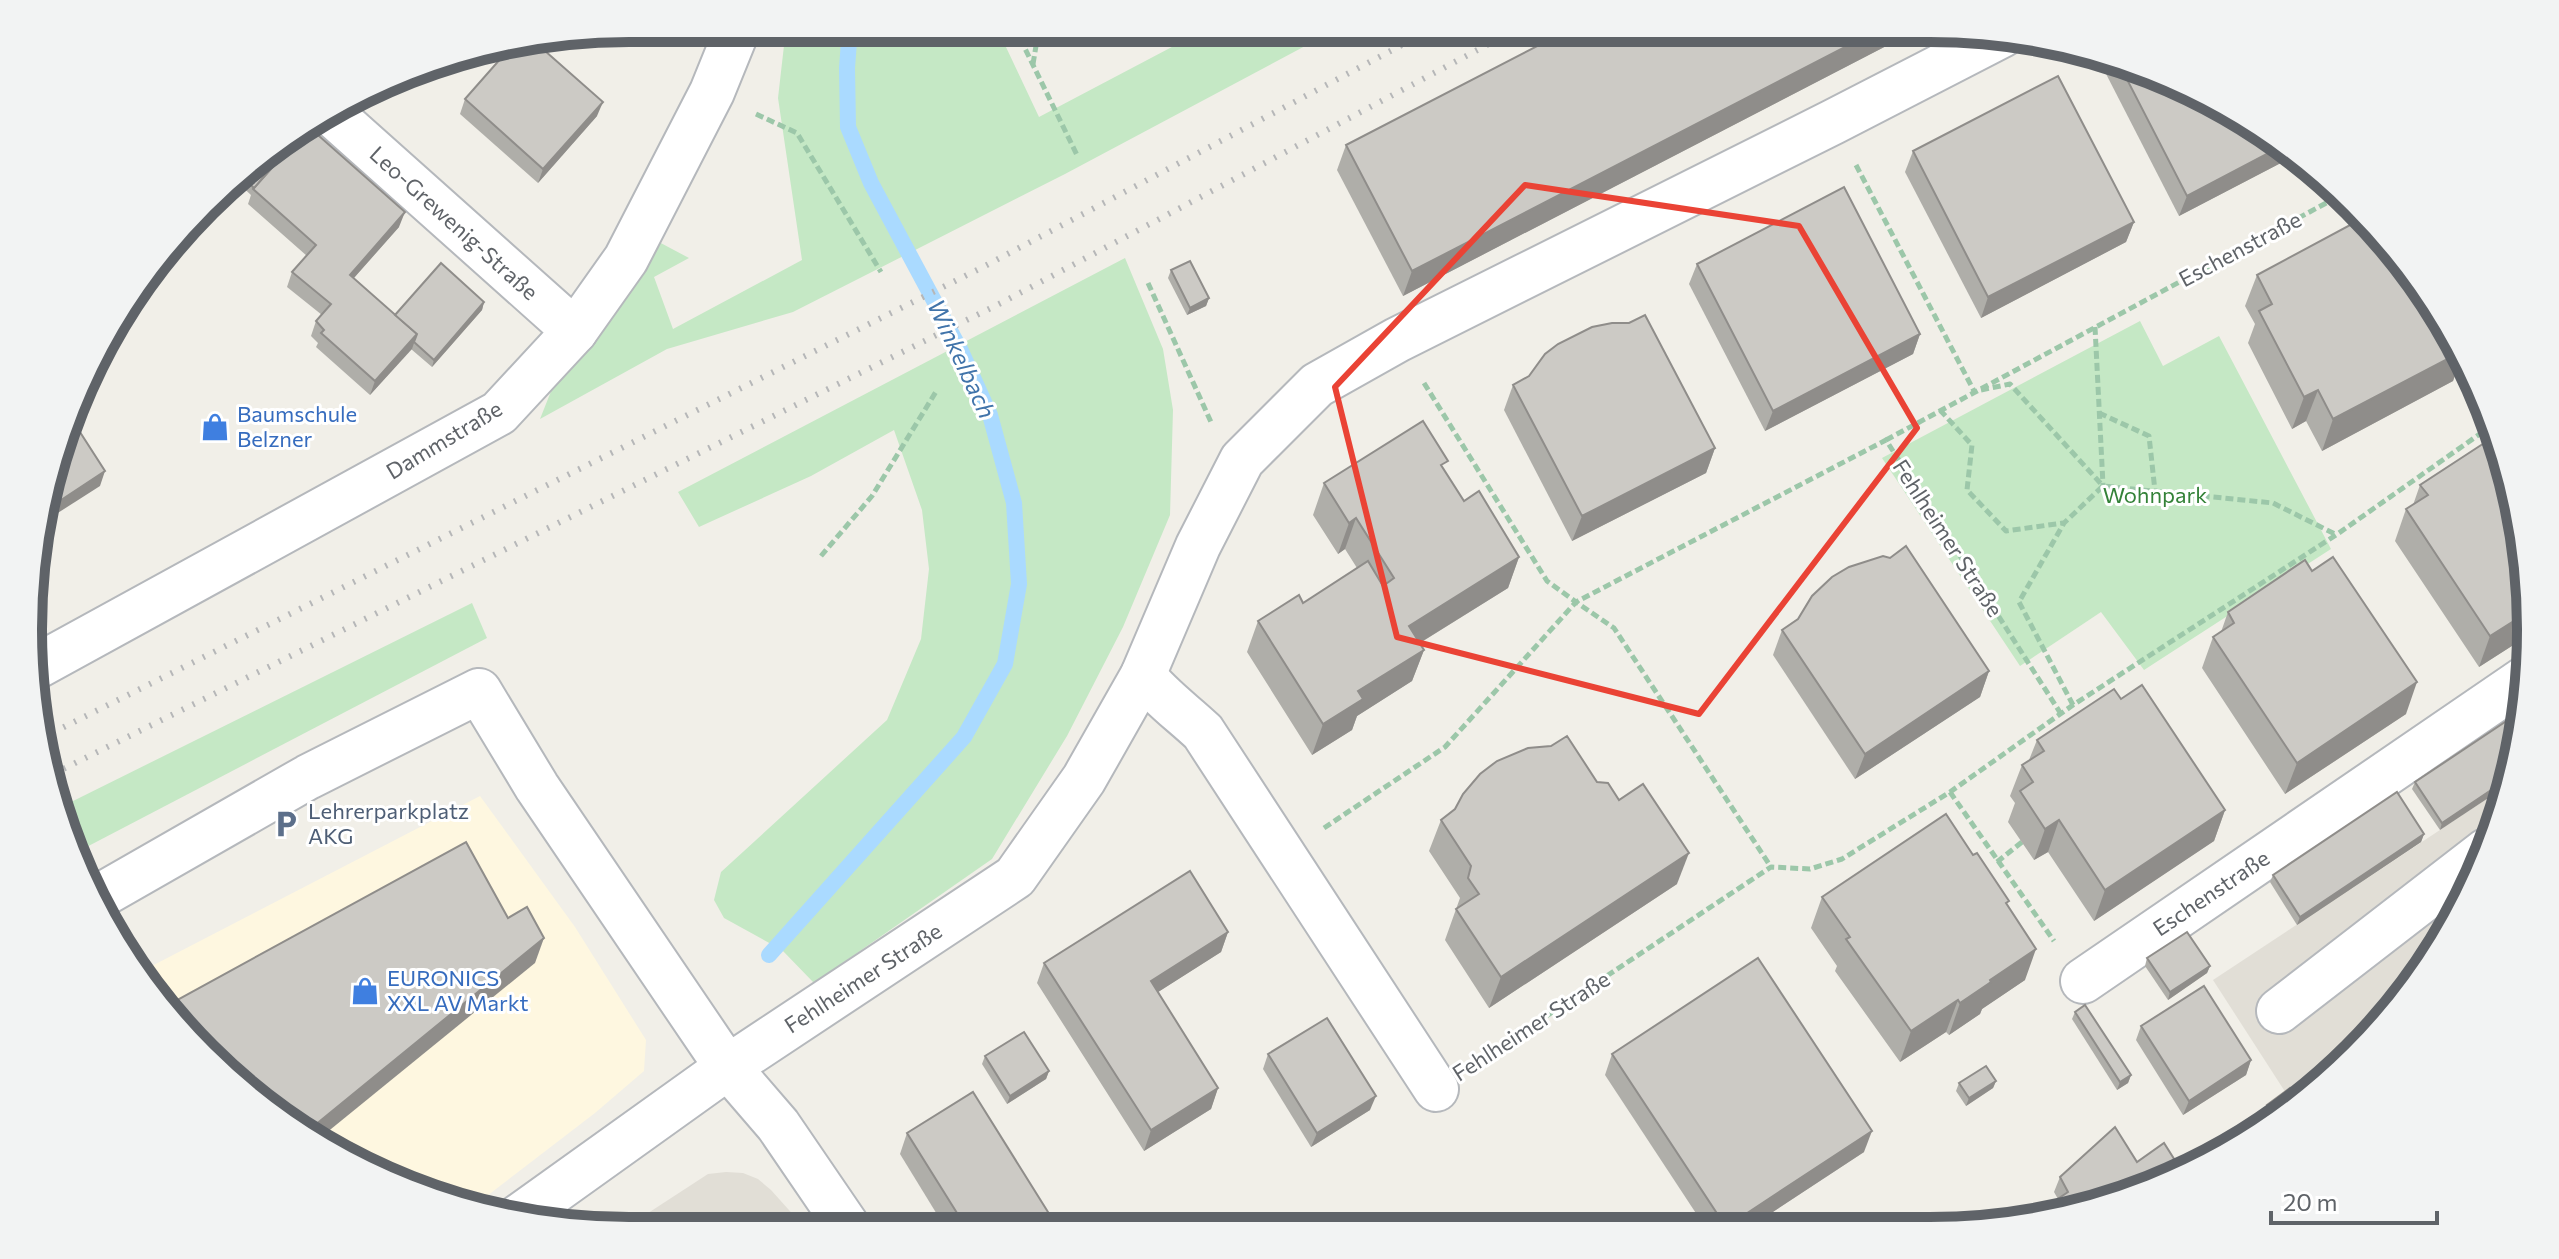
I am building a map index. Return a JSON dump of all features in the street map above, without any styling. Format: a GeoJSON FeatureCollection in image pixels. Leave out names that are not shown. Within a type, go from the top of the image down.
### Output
{"type":"FeatureCollection","features":[{"type":"Feature","properties":{"kind":"street","name":"Dammstraße"},"geometry":{"type":"LineString","coordinates":[[43,663],[499,413],[575,331],[626,259],[712,92],[732,42]]}},
{"type":"Feature","properties":{"kind":"street","name":"Fehlheimer Straße"},"geometry":{"type":"LineString","coordinates":[[530,1208],[728,1067],[1015,877],[1084,779],[1143,675],[1198,546],[1242,460],[1317,385],[1397,340],[1983,45]]}},
{"type":"Feature","properties":{"kind":"street","name":"Leo-Grewenig-Straße"},"geometry":{"type":"LineString","coordinates":[[338,120],[575,331]]}},
{"type":"Feature","properties":{"kind":"street","name":"Fehlheimer Straße"},"geometry":{"type":"LineString","coordinates":[[1143,675],[1157,693],[1203,732],[1436,1089]]}},
{"type":"Feature","properties":{"kind":"street","name":"Eschenstraße"},"geometry":{"type":"LineString","coordinates":[[2083,981],[2514,686]]}},
{"type":"Feature","properties":{"kind":"street"},"geometry":{"type":"LineString","coordinates":[[105,893],[308,777],[479,691],[537,787],[728,1067],[778,1125],[841,1217]]}},
{"type":"Feature","properties":{"kind":"street"},"geometry":{"type":"LineString","coordinates":[[2279,1011],[2466,866]]}},
{"type":"Feature","properties":{"kind":"path"},"geometry":{"type":"LineString","coordinates":[[1022,42],[1077,155]]}},
{"type":"Feature","properties":{"kind":"path"},"geometry":{"type":"LineString","coordinates":[[1033,65],[1037,42]]}},
{"type":"Feature","properties":{"kind":"path"},"geometry":{"type":"LineString","coordinates":[[1833,122],[1974,391],[2010,384],[2103,486],[2273,503],[2336,535]]}},
{"type":"Feature","properties":{"kind":"path"},"geometry":{"type":"LineString","coordinates":[[797,133],[881,272]]}},
{"type":"Feature","properties":{"kind":"path","name":"Eschenstraße"},"geometry":{"type":"LineString","coordinates":[[1886,440],[2331,201]]}},
{"type":"Feature","properties":{"kind":"path"},"geometry":{"type":"LineString","coordinates":[[1148,283],[1208,418],[1242,460]]}},
{"type":"Feature","properties":{"kind":"path"},"geometry":{"type":"LineString","coordinates":[[2095,327],[2103,486]]}},
{"type":"Feature","properties":{"kind":"path"},"geometry":{"type":"LineString","coordinates":[[1397,340],[1547,581],[1614,628],[1771,867],[1810,869],[1842,859],[1950,792],[2073,705],[2336,535],[2483,432]]}},
{"type":"Feature","properties":{"kind":"path"},"geometry":{"type":"LineString","coordinates":[[821,556],[872,496],[937,390]]}},
{"type":"Feature","properties":{"kind":"path"},"geometry":{"type":"LineString","coordinates":[[1940,410],[1972,445],[1967,490],[2006,531],[2064,523]]}},
{"type":"Feature","properties":{"kind":"path"},"geometry":{"type":"LineString","coordinates":[[2098,413],[2149,436],[2155,491]]}},
{"type":"Feature","properties":{"kind":"path","name":"Fehlheimer Straße"},"geometry":{"type":"LineString","coordinates":[[1576,602],[1886,440],[2061,714]]}},
{"type":"Feature","properties":{"kind":"path"},"geometry":{"type":"LineString","coordinates":[[2073,705],[2019,602],[2064,523],[2103,486]]}},
{"type":"Feature","properties":{"kind":"path"},"geometry":{"type":"LineString","coordinates":[[1283,855],[1445,747],[1576,602]]}},
{"type":"Feature","properties":{"kind":"path"},"geometry":{"type":"LineString","coordinates":[[1950,792],[2083,981]]}},
{"type":"Feature","properties":{"kind":"path"},"geometry":{"type":"LineString","coordinates":[[1997,862],[2022,842]]}},
{"type":"Feature","properties":{"kind":"path","name":"Fehlheimer Straße"},"geometry":{"type":"LineString","coordinates":[[1436,1089],[1771,867]]}},
{"type":"Feature","properties":{"kind":"highlighted area"},"geometry":{"type":"Polygon","coordinates":[[[1525,185],[1799,226],[1917,428],[1699,714],[1397,637],[1335,387],[1525,185]]]}},
{"type":"Feature","properties":{"kind":"shaded area"},"geometry":{"type":"Polygon","coordinates":[[[2493,795],[2456,889],[2418,956],[2396,987],[2345,1045],[2288,1096],[2213,980],[2493,795]]]}},
{"type":"Feature","properties":{"kind":"shaded area"},"geometry":{"type":"Polygon","coordinates":[[[480,796],[575,927],[646,1040],[644,1071],[484,1199],[405,1172],[303,1118],[272,1096],[214,1045],[149,967],[480,796]]]}},
{"type":"Feature","properties":{"kind":"shaded area"},"geometry":{"type":"Polygon","coordinates":[[[743,1173],[758,1179],[795,1217],[642,1217],[708,1174],[743,1173]]]}},
{"type":"Feature","properties":{"kind":"green space"},"geometry":{"type":"Polygon","coordinates":[[[784,42],[1004,42],[1039,117],[1181,42],[1313,42],[1065,174],[793,312],[667,349],[540,419],[575,331],[640,232],[689,258],[654,277],[673,329],[802,260],[778,98],[784,42]]]}},
{"type":"Feature","properties":{"kind":"green space"},"geometry":{"type":"Polygon","coordinates":[[[1125,258],[1163,349],[1173,410],[1170,515],[1123,627],[1067,736],[992,859],[814,983],[782,950],[724,918],[714,900],[721,872],[887,720],[921,639],[929,569],[922,510],[894,430],[811,476],[699,527],[678,492],[1125,258]]]}},
{"type":"Feature","properties":{"kind":"green space","name":"Wohnpark"},"geometry":{"type":"Polygon","coordinates":[[[2140,321],[2163,366],[2219,336],[2331,549],[2144,670],[2101,612],[2020,666],[1882,458],[2140,321]]]}},
{"type":"Feature","properties":{"kind":"green space"},"geometry":{"type":"Polygon","coordinates":[[[472,603],[487,638],[85,848],[68,803],[472,603]]]}},
{"type":"Feature","properties":{"kind":"building"},"geometry":{"type":"Polygon","coordinates":[[[1545,42],[1855,42],[1412,271],[1346,145],[1545,42]]]}},
{"type":"Feature","properties":{"kind":"building"},"geometry":{"type":"Polygon","coordinates":[[[542,49],[603,102],[543,169],[465,99],[503,56],[542,49]]]}},
{"type":"Feature","properties":{"kind":"building"},"geometry":{"type":"Polygon","coordinates":[[[2058,76],[2134,222],[1988,297],[1913,151],[2058,76]]]}},
{"type":"Feature","properties":{"kind":"building"},"geometry":{"type":"Polygon","coordinates":[[[2125,76],[2189,103],[2271,152],[2187,196],[2125,76]]]}},
{"type":"Feature","properties":{"kind":"building"},"geometry":{"type":"Polygon","coordinates":[[[316,133],[405,212],[350,275],[417,334],[375,381],[321,333],[324,330],[316,321],[331,304],[292,272],[316,245],[253,189],[284,154],[316,133]]]}},
{"type":"Feature","properties":{"kind":"building"},"geometry":{"type":"Polygon","coordinates":[[[282,156],[254,188],[248,183],[282,156]]]}},
{"type":"Feature","properties":{"kind":"building"},"geometry":{"type":"Polygon","coordinates":[[[1844,187],[1920,334],[1773,411],[1697,264],[1844,187]]]}},
{"type":"Feature","properties":{"kind":"building"},"geometry":{"type":"Polygon","coordinates":[[[2354,223],[2396,272],[2450,358],[2333,419],[2318,390],[2304,397],[2259,311],[2272,304],[2257,275],[2354,223]]]}},
{"type":"Feature","properties":{"kind":"building"},"geometry":{"type":"Polygon","coordinates":[[[1190,261],[1209,298],[1190,308],[1171,270],[1190,261]]]}},
{"type":"Feature","properties":{"kind":"building"},"geometry":{"type":"Polygon","coordinates":[[[441,263],[484,302],[434,360],[414,342],[417,334],[395,315],[441,263]]]}},
{"type":"Feature","properties":{"kind":"building"},"geometry":{"type":"Polygon","coordinates":[[[1645,315],[1715,448],[1582,516],[1513,385],[1529,376],[1545,354],[1558,344],[1592,327],[1629,323],[1645,315]]]}},
{"type":"Feature","properties":{"kind":"building"},"geometry":{"type":"Polygon","coordinates":[[[1423,421],[1448,461],[1441,465],[1464,501],[1479,491],[1519,557],[1409,626],[1424,650],[1358,691],[1363,699],[1323,724],[1258,621],[1299,595],[1303,603],[1368,561],[1383,586],[1394,578],[1356,518],[1349,523],[1324,483],[1423,421]]]}},
{"type":"Feature","properties":{"kind":"building"},"geometry":{"type":"Polygon","coordinates":[[[78,429],[105,471],[56,504],[78,429]]]}},
{"type":"Feature","properties":{"kind":"building"},"geometry":{"type":"Polygon","coordinates":[[[2486,442],[2506,515],[2517,619],[2490,636],[2406,509],[2428,495],[2420,485],[2486,442]]]}},
{"type":"Feature","properties":{"kind":"building"},"geometry":{"type":"Polygon","coordinates":[[[1906,546],[1989,671],[1865,754],[1782,630],[1798,619],[1812,596],[1832,577],[1849,567],[1883,556],[1890,558],[1906,546]]]}},
{"type":"Feature","properties":{"kind":"building"},"geometry":{"type":"Polygon","coordinates":[[[2333,557],[2417,682],[2297,763],[2213,637],[2234,623],[2228,612],[2305,560],[2312,571],[2333,557]]]}},
{"type":"Feature","properties":{"kind":"building"},"geometry":{"type":"Polygon","coordinates":[[[2142,685],[2225,810],[2105,890],[2059,820],[2045,829],[2020,791],[2033,782],[2022,765],[2044,751],[2037,740],[2114,689],[2121,699],[2142,685]]]}},
{"type":"Feature","properties":{"kind":"building"},"geometry":{"type":"Polygon","coordinates":[[[2510,719],[2495,787],[2442,823],[2415,782],[2510,719]]]}},
{"type":"Feature","properties":{"kind":"building"},"geometry":{"type":"Polygon","coordinates":[[[1567,736],[1597,782],[1608,783],[1619,800],[1643,784],[1689,853],[1501,977],[1456,909],[1479,894],[1468,878],[1471,866],[1441,820],[1455,809],[1480,774],[1497,761],[1528,748],[1551,746],[1567,736]]]}},
{"type":"Feature","properties":{"kind":"building"},"geometry":{"type":"Polygon","coordinates":[[[2397,792],[2424,834],[2300,917],[2273,875],[2397,792]]]}},
{"type":"Feature","properties":{"kind":"building"},"geometry":{"type":"Polygon","coordinates":[[[1946,814],[2009,901],[2006,903],[2036,949],[1960,1003],[1958,1000],[1911,1031],[1846,939],[1850,937],[1822,897],[1946,814]]]}},
{"type":"Feature","properties":{"kind":"building","name":"EURONICS XXL AV Markt"},"geometry":{"type":"Polygon","coordinates":[[[466,842],[508,918],[527,907],[544,938],[315,1125],[242,1071],[175,1001],[466,842]]]}},
{"type":"Feature","properties":{"kind":"building"},"geometry":{"type":"Polygon","coordinates":[[[1190,871],[1228,932],[1151,981],[1218,1088],[1151,1130],[1044,963],[1190,871]]]}},
{"type":"Feature","properties":{"kind":"building"},"geometry":{"type":"Polygon","coordinates":[[[2187,932],[2210,966],[2170,992],[2147,958],[2187,932]]]}},
{"type":"Feature","properties":{"kind":"building"},"geometry":{"type":"Polygon","coordinates":[[[1758,958],[1872,1131],[1741,1217],[1719,1217],[1612,1054],[1758,958]]]}},
{"type":"Feature","properties":{"kind":"building"},"geometry":{"type":"Polygon","coordinates":[[[2204,986],[2251,1060],[2189,1101],[2141,1026],[2204,986]]]}},
{"type":"Feature","properties":{"kind":"building"},"geometry":{"type":"Polygon","coordinates":[[[2085,1005],[2131,1075],[2120,1082],[2075,1012],[2085,1005]]]}},
{"type":"Feature","properties":{"kind":"building"},"geometry":{"type":"Polygon","coordinates":[[[1327,1018],[1376,1096],[1317,1133],[1268,1054],[1327,1018]]]}},
{"type":"Feature","properties":{"kind":"building"},"geometry":{"type":"Polygon","coordinates":[[[1024,1032],[1049,1071],[1010,1096],[985,1056],[1024,1032]]]}},
{"type":"Feature","properties":{"kind":"building"},"geometry":{"type":"Polygon","coordinates":[[[1986,1066],[1996,1081],[1969,1098],[1959,1083],[1986,1066]]]}},
{"type":"Feature","properties":{"kind":"building"},"geometry":{"type":"Polygon","coordinates":[[[2290,1088],[2292,1092],[2269,1109],[2267,1105],[2290,1088]]]}},
{"type":"Feature","properties":{"kind":"building"},"geometry":{"type":"Polygon","coordinates":[[[973,1092],[1051,1217],[960,1217],[907,1133],[973,1092]]]}},
{"type":"Feature","properties":{"kind":"building"},"geometry":{"type":"Polygon","coordinates":[[[2115,1127],[2137,1162],[2164,1143],[2176,1162],[2118,1186],[2049,1205],[2068,1192],[2060,1177],[2115,1127]]]}},
{"type":"Feature","properties":{"kind":"waterway","name":"Winkelbach"},"geometry":{"type":"LineString","coordinates":[[769,955],[964,737],[1005,664],[1019,584],[1014,503],[990,415],[961,351],[871,183],[848,127],[849,42]]}},
{"type":"Feature","properties":{"kind":"railway"},"geometry":{"type":"LineString","coordinates":[[51,733],[983,267],[1407,42]]}},
{"type":"Feature","properties":{"kind":"railway"},"geometry":{"type":"LineString","coordinates":[[59,771],[1001,303],[1493,42]]}},
{"type":"Feature","properties":{"kind":"place","name":"Baumschule Belzner"},"geometry":{"type":"Point","coordinates":[215,427]}},
{"type":"Feature","properties":{"kind":"place","name":"Lehrerparkplatz AKG"},"geometry":{"type":"Point","coordinates":[286,824]}},
{"type":"Feature","properties":{"kind":"place","name":"EURONICS XXL AV Markt"},"geometry":{"type":"Point","coordinates":[365,991]}}]}
